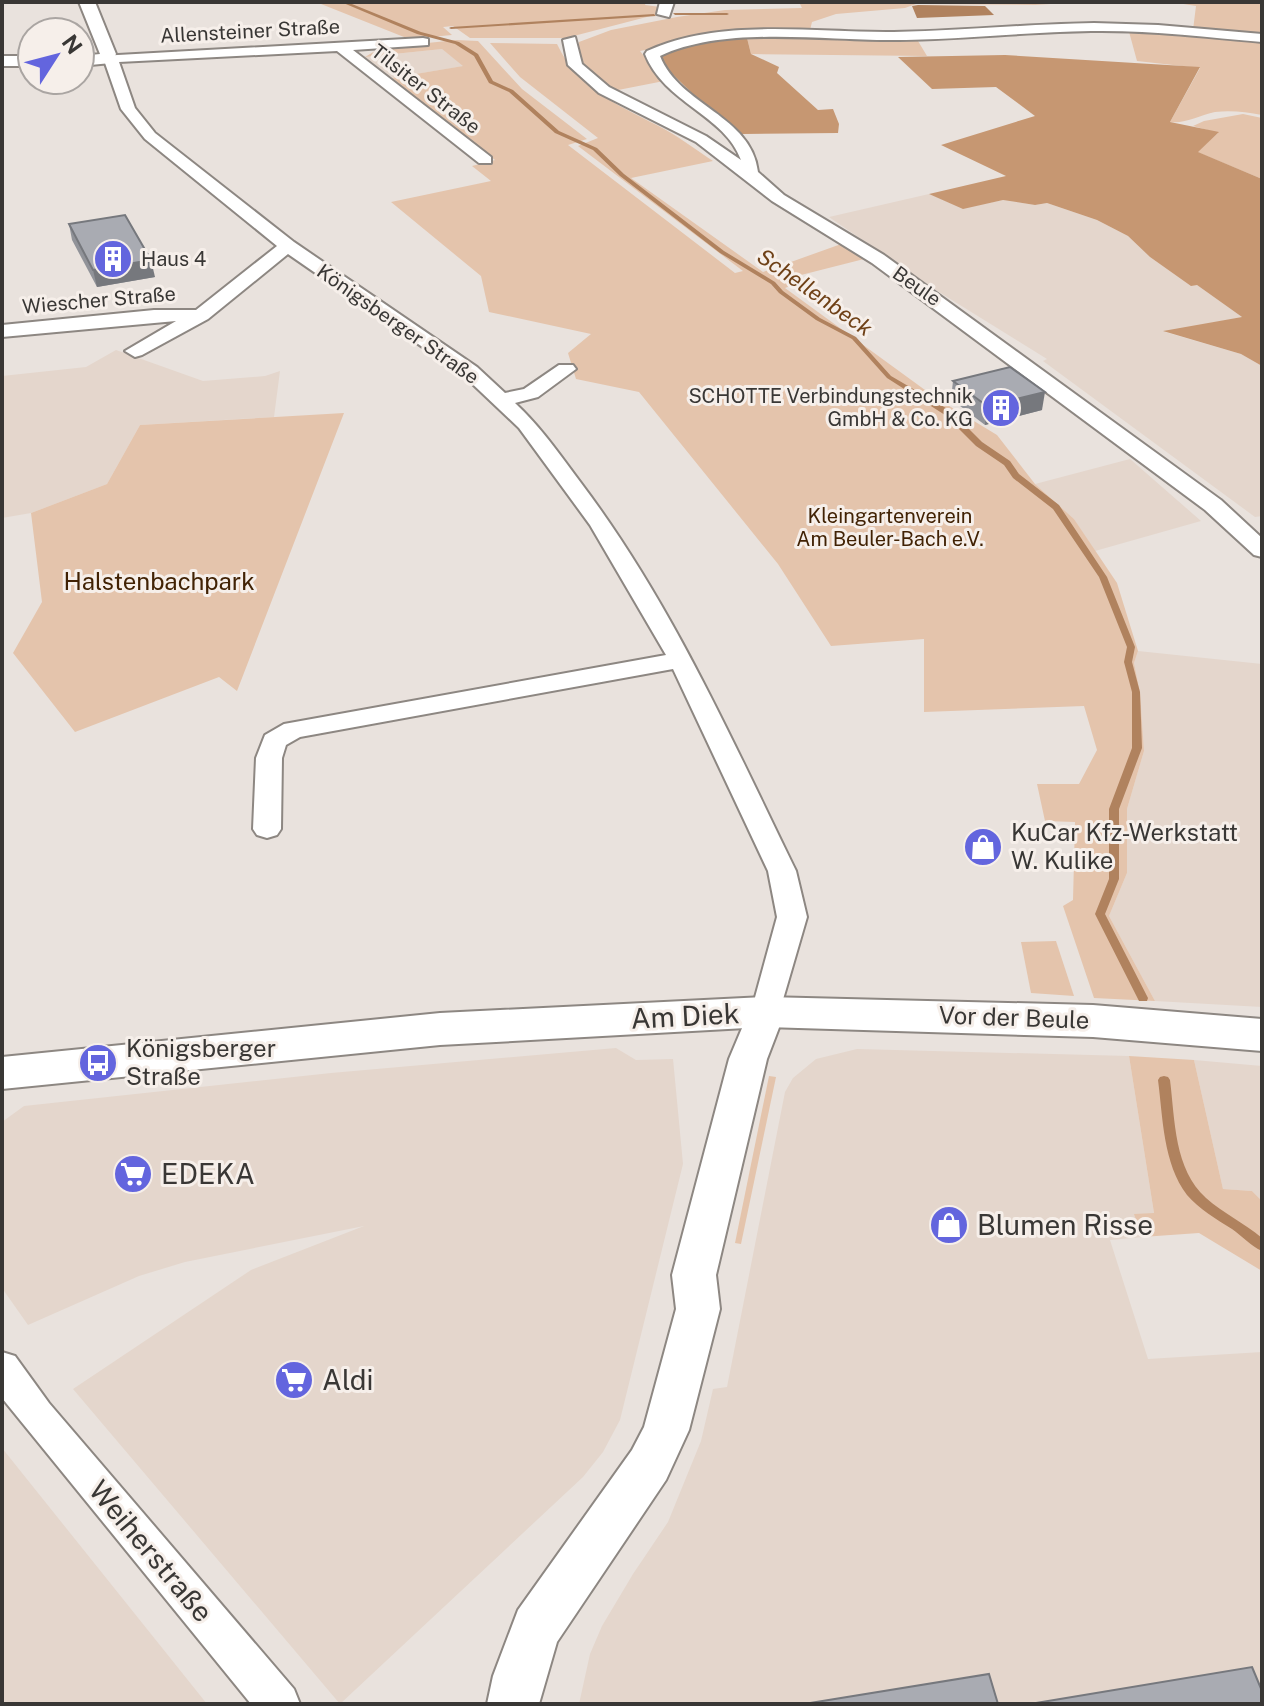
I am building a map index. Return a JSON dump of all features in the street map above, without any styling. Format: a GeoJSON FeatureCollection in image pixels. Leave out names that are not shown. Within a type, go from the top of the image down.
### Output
{"type":"FeatureCollection","features":[{"type":"Feature","properties":{"kind":"main road","name":"Vor der Beule"},"geometry":{"type":"LineString","coordinates":[[766,1012],[1093,1021],[1262,1035]]}},
{"type":"Feature","properties":{"kind":"main road","name":"Am Diek"},"geometry":{"type":"LineString","coordinates":[[2,1073],[440,1029],[766,1012]]}},
{"type":"Feature","properties":{"kind":"street"},"geometry":{"type":"LineString","coordinates":[[87,2],[108,60]]}},
{"type":"Feature","properties":{"kind":"street"},"geometry":{"type":"LineString","coordinates":[[750,174],[752,165],[736,137],[669,81],[658,70],[652,54],[666,47],[707,39],[761,36],[895,36],[1127,27],[1262,38]]}},
{"type":"Feature","properties":{"kind":"street","name":"Beule"},"geometry":{"type":"LineString","coordinates":[[570,40],[575,65],[586,76],[624,101],[701,139],[778,198],[878,259],[1213,505],[1262,550]]}},
{"type":"Feature","properties":{"kind":"street","name":"Allensteiner Straße"},"geometry":{"type":"LineString","coordinates":[[96,60],[343,49],[423,42]]}},
{"type":"Feature","properties":{"kind":"street","name":"Tilsiter Straße"},"geometry":{"type":"LineString","coordinates":[[343,49],[485,160]]}},
{"type":"Feature","properties":{"kind":"street","name":"Königsberger Straße"},"geometry":{"type":"LineString","coordinates":[[108,60],[128,109],[150,136],[288,246],[442,350],[503,400],[526,424],[600,523],[681,660],[782,871],[790,895],[792,917],[766,1012]]}},
{"type":"Feature","properties":{"kind":"street"},"geometry":{"type":"LineString","coordinates":[[135,351],[201,315],[288,246]]}},
{"type":"Feature","properties":{"kind":"street","name":"Wiescher Straße"},"geometry":{"type":"LineString","coordinates":[[2,331],[154,316],[201,315]]}},
{"type":"Feature","properties":{"kind":"street"},"geometry":{"type":"LineString","coordinates":[[503,400],[531,393],[566,369]]}},
{"type":"Feature","properties":{"kind":"street"},"geometry":{"type":"LineString","coordinates":[[267,829],[269,758],[274,741],[293,730],[681,660]]}},
{"type":"Feature","properties":{"kind":"street","name":"Am Diek"},"geometry":{"type":"LineString","coordinates":[[513,1704],[536,1628],[649,1465],[666,1430],[698,1309],[694,1275],[748,1059],[766,1012]]}},
{"type":"Feature","properties":{"kind":"street","name":"Weiherstraße"},"geometry":{"type":"LineString","coordinates":[[13,1383],[279,1704]]}},
{"type":"Feature","properties":{"kind":"shaded area"},"geometry":{"type":"Polygon","coordinates":[[[912,6],[985,6],[994,15],[917,18],[912,6]]]}},
{"type":"Feature","properties":{"kind":"shaded area"},"geometry":{"type":"Polygon","coordinates":[[[747,38],[751,54],[779,67],[777,73],[818,110],[833,109],[839,124],[838,133],[742,134],[694,95],[663,65],[660,57],[690,44],[747,38]]]}},
{"type":"Feature","properties":{"kind":"shaded area"},"geometry":{"type":"Polygon","coordinates":[[[442,49],[464,66],[392,78],[365,57],[442,49]]]}},
{"type":"Feature","properties":{"kind":"shaded area"},"geometry":{"type":"Polygon","coordinates":[[[1005,55],[1200,67],[1170,122],[1219,132],[1198,152],[1262,179],[1262,366],[1241,354],[1163,331],[1242,317],[1150,257],[1128,236],[1097,220],[1047,203],[1035,205],[1003,200],[963,209],[929,194],[1006,176],[941,145],[1035,116],[996,87],[932,89],[898,57],[1005,55]]]}},
{"type":"Feature","properties":{"kind":"shaded area"},"geometry":{"type":"Polygon","coordinates":[[[929,194],[963,208],[1003,200],[1035,205],[1047,203],[1097,220],[1128,236],[1150,257],[1242,317],[1165,332],[1241,354],[1262,366],[1262,516],[1255,517],[1043,361],[1047,359],[931,287],[829,217],[929,194]]]}},
{"type":"Feature","properties":{"kind":"shaded area"},"geometry":{"type":"Polygon","coordinates":[[[116,350],[203,381],[265,376],[280,371],[274,417],[140,425],[107,484],[31,513],[2,518],[2,376],[86,367],[116,350]]]}},
{"type":"Feature","properties":{"kind":"shaded area"},"geometry":{"type":"Polygon","coordinates":[[[1130,459],[1201,521],[1095,551],[1074,519],[1035,484],[1130,459]]]}},
{"type":"Feature","properties":{"kind":"shaded area"},"geometry":{"type":"Polygon","coordinates":[[[1138,651],[1262,664],[1262,1007],[1155,1001],[1109,916],[1127,873],[1127,809],[1144,751],[1140,692],[1134,663],[1138,651]]]}},
{"type":"Feature","properties":{"kind":"shaded area"},"geometry":{"type":"Polygon","coordinates":[[[616,1048],[636,1060],[673,1059],[683,1164],[620,1420],[603,1452],[583,1477],[340,1704],[73,1389],[251,1270],[364,1226],[185,1262],[139,1276],[28,1325],[2,1288],[2,1122],[24,1106],[331,1073],[616,1048]]]}},
{"type":"Feature","properties":{"kind":"shaded area"},"geometry":{"type":"Polygon","coordinates":[[[857,1049],[1129,1056],[1154,1213],[1143,1237],[1110,1240],[1148,1359],[1262,1352],[1262,1704],[579,1704],[590,1654],[602,1626],[668,1522],[701,1441],[713,1389],[727,1387],[785,1092],[793,1078],[816,1059],[857,1049]]]}},
{"type":"Feature","properties":{"kind":"shaded area"},"geometry":{"type":"Polygon","coordinates":[[[1194,1060],[1262,1066],[1262,1201],[1252,1191],[1223,1189],[1194,1060]]]}},
{"type":"Feature","properties":{"kind":"shaded area"},"geometry":{"type":"Polygon","coordinates":[[[2,1448],[207,1704],[2,1704],[2,1448]]]}},
{"type":"Feature","properties":{"kind":"green space"},"geometry":{"type":"Polygon","coordinates":[[[316,2],[646,2],[645,5],[660,7],[662,13],[566,38],[470,38],[453,26],[443,27],[452,35],[409,39],[316,2]]]}},
{"type":"Feature","properties":{"kind":"green space"},"geometry":{"type":"Polygon","coordinates":[[[799,2],[1081,2],[1035,5],[916,4],[905,8],[836,14],[812,22],[809,34],[724,38],[661,47],[640,51],[664,81],[613,91],[587,70],[579,58],[579,42],[611,30],[725,10],[802,8],[799,2]]]}},
{"type":"Feature","properties":{"kind":"green space"},"geometry":{"type":"Polygon","coordinates":[[[1171,2],[1262,2],[1262,36],[1193,30],[1196,6],[1171,2]]]}},
{"type":"Feature","properties":{"kind":"green space"},"geometry":{"type":"Polygon","coordinates":[[[1128,28],[1262,39],[1262,115],[1221,111],[1170,122],[1200,68],[1137,61],[1128,28]]]}},
{"type":"Feature","properties":{"kind":"green space"},"geometry":{"type":"Polygon","coordinates":[[[915,36],[927,56],[751,54],[747,38],[915,36]]]}},
{"type":"Feature","properties":{"kind":"green space","name":"Kleingartenverein Am Beuler-Bach e.V."},"geometry":{"type":"Polygon","coordinates":[[[456,40],[478,41],[522,89],[587,139],[568,145],[735,273],[743,271],[578,146],[598,138],[520,77],[490,43],[557,44],[577,74],[603,96],[713,161],[631,178],[763,272],[844,243],[868,258],[801,275],[805,280],[785,288],[936,398],[997,435],[1035,484],[1074,519],[1117,583],[1138,651],[1134,663],[1140,692],[1144,751],[1127,809],[1127,873],[1109,916],[1155,1001],[1094,998],[1063,906],[1073,900],[1075,822],[1045,821],[1037,784],[1079,784],[1097,750],[1084,706],[924,712],[924,639],[831,646],[778,564],[639,392],[576,379],[568,353],[591,334],[489,312],[481,276],[391,202],[491,181],[472,166],[495,160],[392,78],[463,66],[442,49],[365,57],[380,48],[456,40]]]}},
{"type":"Feature","properties":{"kind":"green space"},"geometry":{"type":"Polygon","coordinates":[[[1243,114],[1262,118],[1262,179],[1197,152],[1218,133],[1193,126],[1243,114]]]}},
{"type":"Feature","properties":{"kind":"green space","name":"Halstenbachpark"},"geometry":{"type":"Polygon","coordinates":[[[344,413],[237,691],[219,677],[75,732],[13,653],[42,602],[31,513],[107,484],[140,425],[344,413]]]}},
{"type":"Feature","properties":{"kind":"green space"},"geometry":{"type":"Polygon","coordinates":[[[1056,941],[1074,996],[1031,993],[1021,942],[1056,941]]]}},
{"type":"Feature","properties":{"kind":"green space"},"geometry":{"type":"Polygon","coordinates":[[[1129,1056],[1194,1060],[1223,1189],[1252,1191],[1262,1201],[1262,1271],[1199,1233],[1142,1237],[1134,1214],[1154,1213],[1129,1056]]]}},
{"type":"Feature","properties":{"kind":"green space"},"geometry":{"type":"Polygon","coordinates":[[[769,1076],[776,1077],[741,1244],[735,1243],[769,1076]]]}},
{"type":"Feature","properties":{"kind":"building"},"geometry":{"type":"Polygon","coordinates":[[[125,215],[151,260],[93,270],[69,224],[125,215]]]}},
{"type":"Feature","properties":{"kind":"building"},"geometry":{"type":"Polygon","coordinates":[[[1010,367],[1045,392],[987,406],[953,381],[1010,367]]]}},
{"type":"Feature","properties":{"kind":"building"},"geometry":{"type":"Polygon","coordinates":[[[1252,1667],[1262,1691],[1262,1704],[1030,1704],[1252,1667]]]}},
{"type":"Feature","properties":{"kind":"building"},"geometry":{"type":"Polygon","coordinates":[[[989,1674],[998,1704],[804,1704],[989,1674]]]}},
{"type":"Feature","properties":{"kind":"waterway","name":"Schellenbeck"},"geometry":{"type":"LineString","coordinates":[[343,2],[419,33],[457,43],[476,55],[491,82],[511,91],[557,132],[595,149],[622,175],[722,252],[773,283],[818,319],[854,338],[889,377],[948,413],[979,444],[1007,463],[1016,476],[1056,507],[1103,577],[1131,647],[1128,662],[1136,692],[1137,748],[1114,809],[1114,879],[1100,914],[1143,998]]}},
{"type":"Feature","properties":{"kind":"waterway"},"geometry":{"type":"LineString","coordinates":[[675,14],[727,14]]}},
{"type":"Feature","properties":{"kind":"waterway"},"geometry":{"type":"LineString","coordinates":[[451,28],[654,15]]}},
{"type":"Feature","properties":{"kind":"waterway","name":"Schellenbeck"},"geometry":{"type":"LineString","coordinates":[[1164,1080],[1173,1146],[1191,1191],[1262,1246]]}},
{"type":"Feature","properties":{"kind":"place","name":"Haus 4"},"geometry":{"type":"Point","coordinates":[113,259]}},
{"type":"Feature","properties":{"kind":"place","name":"SCHOTTE Verbindungstechnik GmbH & Co. KG"},"geometry":{"type":"Point","coordinates":[1001,408]}},
{"type":"Feature","properties":{"kind":"place","name":"KuCar Kfz-Werkstatt W. Kulike"},"geometry":{"type":"Point","coordinates":[983,847]}},
{"type":"Feature","properties":{"kind":"place","name":"Königsberger Straße"},"geometry":{"type":"Point","coordinates":[98,1063]}},
{"type":"Feature","properties":{"kind":"place","name":"EDEKA"},"geometry":{"type":"Point","coordinates":[133,1174]}},
{"type":"Feature","properties":{"kind":"place","name":"Blumen Risse"},"geometry":{"type":"Point","coordinates":[949,1225]}},
{"type":"Feature","properties":{"kind":"place","name":"Aldi"},"geometry":{"type":"Point","coordinates":[294,1380]}}]}
